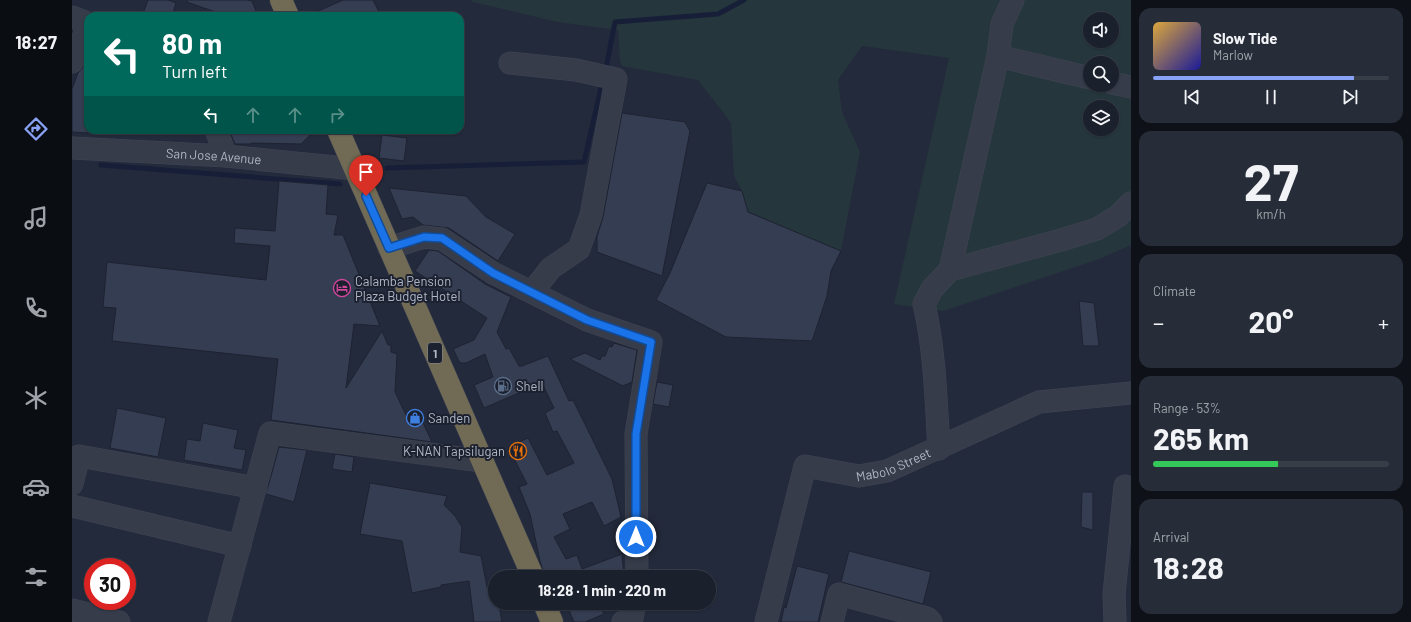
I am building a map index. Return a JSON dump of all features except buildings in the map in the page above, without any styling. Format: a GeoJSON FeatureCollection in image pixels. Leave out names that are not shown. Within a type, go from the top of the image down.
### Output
{"type":"FeatureCollection","features":[{"type":"Feature","properties":{"kind":"highway"},"geometry":{"type":"LineString","coordinates":[[281,0],[286,12]]}},
{"type":"Feature","properties":{"kind":"highway","name":"1"},"geometry":{"type":"LineString","coordinates":[[340,134],[530,570]]}},
{"type":"Feature","properties":{"kind":"highway"},"geometry":{"type":"LineString","coordinates":[[547,610],[552,622]]}},
{"type":"Feature","properties":{"kind":"street"},"geometry":{"type":"LineString","coordinates":[[939,449],[936,393],[924,304],[932,289],[950,270],[998,56],[1002,24],[1013,0]]}},
{"type":"Feature","properties":{"kind":"street"},"geometry":{"type":"LineString","coordinates":[[72,17],[84,22]]}},
{"type":"Feature","properties":{"kind":"street"},"geometry":{"type":"LineString","coordinates":[[72,62],[84,36]]}},
{"type":"Feature","properties":{"kind":"street"},"geometry":{"type":"LineString","coordinates":[[998,56],[1083,76]]}},
{"type":"Feature","properties":{"kind":"street"},"geometry":{"type":"LineString","coordinates":[[510,63],[576,70],[616,79],[591,215],[579,250],[551,268],[532,292]]}},
{"type":"Feature","properties":{"kind":"street"},"geometry":{"type":"LineString","coordinates":[[1119,84],[1131,87]]}},
{"type":"Feature","properties":{"kind":"street"},"geometry":{"type":"LineString","coordinates":[[218,134],[226,156]]}},
{"type":"Feature","properties":{"kind":"street","name":"San Jose Avenue"},"geometry":{"type":"LineString","coordinates":[[72,148],[226,156],[355,169]]}},
{"type":"Feature","properties":{"kind":"street"},"geometry":{"type":"LineString","coordinates":[[950,270],[1096,229],[1118,216],[1131,203]]}},
{"type":"Feature","properties":{"kind":"street"},"geometry":{"type":"LineString","coordinates":[[389,248],[424,237],[442,238],[493,273],[587,320],[651,342],[636,434],[637,570]]}},
{"type":"Feature","properties":{"kind":"street","name":"Mabolo Street"},"geometry":{"type":"LineString","coordinates":[[766,622],[805,466],[860,476],[887,471],[939,449],[1039,402],[1131,393]]}},
{"type":"Feature","properties":{"kind":"street"},"geometry":{"type":"LineString","coordinates":[[219,622],[270,433],[482,461]]}},
{"type":"Feature","properties":{"kind":"street"},"geometry":{"type":"LineString","coordinates":[[72,484],[79,456],[256,488]]}},
{"type":"Feature","properties":{"kind":"street"},"geometry":{"type":"LineString","coordinates":[[1115,622],[1122,598],[1126,522],[1125,486]]}},
{"type":"Feature","properties":{"kind":"street"},"geometry":{"type":"LineString","coordinates":[[72,506],[240,546]]}},
{"type":"Feature","properties":{"kind":"street"},"geometry":{"type":"LineString","coordinates":[[832,622],[839,594],[928,621]]}},
{"type":"Feature","properties":{"kind":"street"},"geometry":{"type":"LineString","coordinates":[[72,610],[119,622]]}},
{"type":"Feature","properties":{"kind":"street"},"geometry":{"type":"LineString","coordinates":[[623,622],[632,618],[634,610]]}},
{"type":"Feature","properties":{"kind":"shaded area"},"geometry":{"type":"Polygon","coordinates":[[[471,0],[1131,0],[1131,245],[1102,258],[943,311],[894,304],[949,58],[862,46],[838,80],[842,112],[860,152],[841,251],[748,212],[742,191],[734,176],[731,123],[698,80],[622,66],[620,61],[618,30],[557,22],[473,2],[471,0]]]}},
{"type":"Feature","properties":{"kind":"waterway"},"geometry":{"type":"LineString","coordinates":[[606,68],[615,22],[718,14],[744,0]]}},
{"type":"Feature","properties":{"kind":"waterway"},"geometry":{"type":"LineString","coordinates":[[387,168],[584,162],[602,84]]}},
{"type":"Feature","properties":{"kind":"waterway"},"geometry":{"type":"LineString","coordinates":[[101,165],[340,184]]}},
{"type":"Feature","properties":{"kind":"place","name":"Calamba Pension Plaza Budget Hotel"},"geometry":{"type":"Point","coordinates":[342,288]}},
{"type":"Feature","properties":{"kind":"place","name":"Shell"},"geometry":{"type":"Point","coordinates":[503,386]}},
{"type":"Feature","properties":{"kind":"place","name":"Sanden"},"geometry":{"type":"Point","coordinates":[415,418]}},
{"type":"Feature","properties":{"kind":"place","name":"K-NAN Tapsilugan"},"geometry":{"type":"Point","coordinates":[518,451]}},
{"type":"Feature","properties":{"kind":"route"},"geometry":{"type":"LineString","coordinates":[[366,196],[389,248],[424,237],[442,238],[493,273],[587,320],[651,342],[636,434],[636,537]]}}]}
